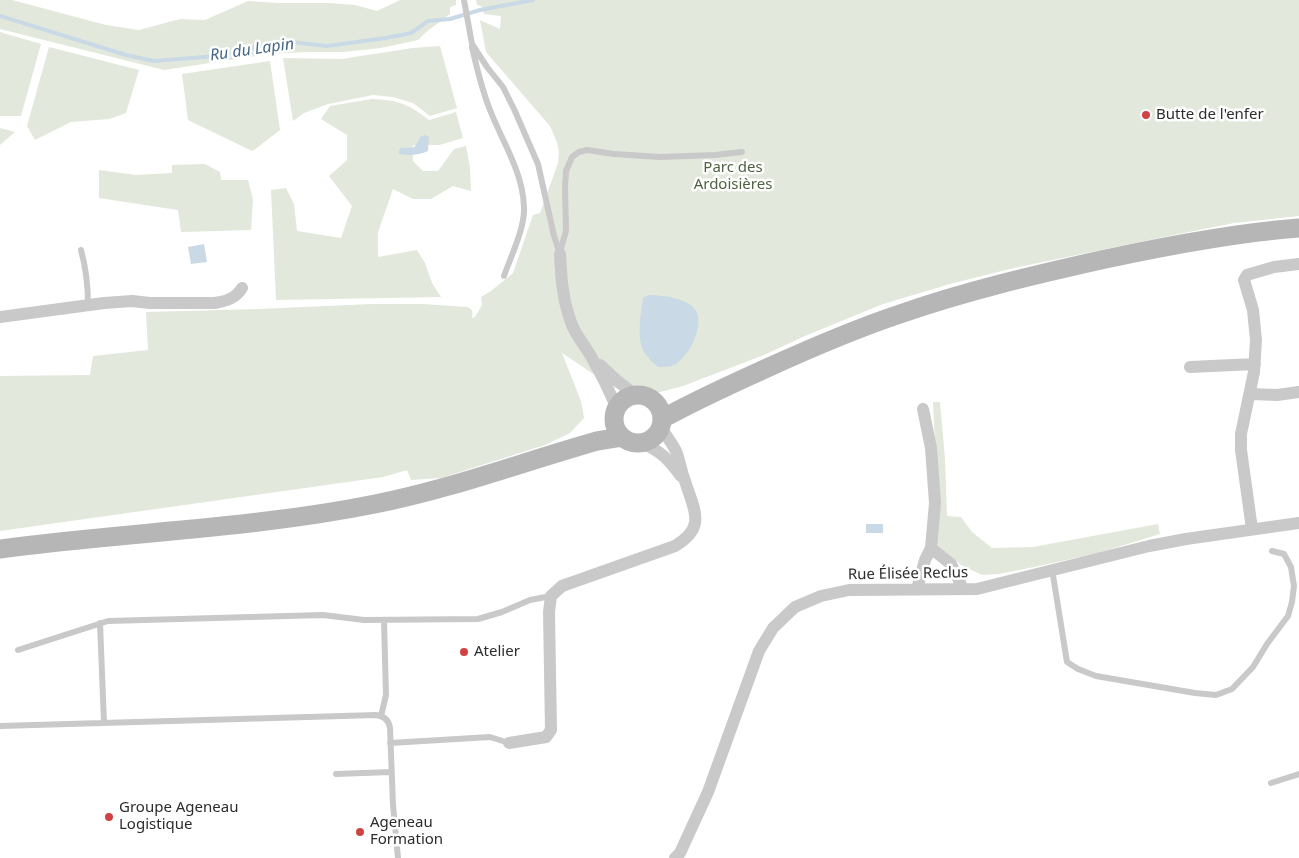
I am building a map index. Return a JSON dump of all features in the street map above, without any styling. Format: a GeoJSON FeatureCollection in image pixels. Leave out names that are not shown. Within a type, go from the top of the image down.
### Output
{"type":"FeatureCollection","features":[{"type":"Feature","properties":{"kind":"main road"},"geometry":{"type":"LineString","coordinates":[[661,424],[683,408],[734,382],[836,338],[892,317],[984,288],[1148,250],[1236,235],[1299,228]]}},
{"type":"Feature","properties":{"kind":"main road"},"geometry":{"type":"LineString","coordinates":[[654,400],[680,398],[734,382]]}},
{"type":"Feature","properties":{"kind":"main road"},"geometry":{"type":"LineString","coordinates":[[554,453],[594,432],[615,412],[621,401],[634,394],[648,396],[654,400],[662,412],[661,424],[656,435],[650,440],[635,443],[628,441],[617,432],[614,425],[615,412]]}},
{"type":"Feature","properties":{"kind":"main road"},"geometry":{"type":"LineString","coordinates":[[0,549],[298,518],[435,491],[597,440],[622,437]]}},
{"type":"Feature","properties":{"kind":"street"},"geometry":{"type":"LineString","coordinates":[[560,254],[563,292],[573,328],[591,356],[634,394]]}},
{"type":"Feature","properties":{"kind":"street"},"geometry":{"type":"LineString","coordinates":[[1252,530],[1241,450],[1241,434],[1251,394],[1256,340],[1245,277],[1274,268],[1299,264]]}},
{"type":"Feature","properties":{"kind":"street"},"geometry":{"type":"LineString","coordinates":[[0,317],[132,301],[150,303],[225,302],[234,297],[242,288]]}},
{"type":"Feature","properties":{"kind":"street"},"geometry":{"type":"LineString","coordinates":[[591,356],[615,412]]}},
{"type":"Feature","properties":{"kind":"street"},"geometry":{"type":"LineString","coordinates":[[1190,367],[1255,364]]}},
{"type":"Feature","properties":{"kind":"street"},"geometry":{"type":"LineString","coordinates":[[1251,394],[1277,395],[1299,392]]}},
{"type":"Feature","properties":{"kind":"street"},"geometry":{"type":"LineString","coordinates":[[918,590],[925,560],[931,548],[935,503],[931,448],[923,409]]}},
{"type":"Feature","properties":{"kind":"street"},"geometry":{"type":"LineString","coordinates":[[509,743],[546,737],[551,730],[549,612],[551,596],[562,586],[674,546],[685,540],[693,529],[696,516],[693,502],[675,449],[661,424]]}},
{"type":"Feature","properties":{"kind":"street"},"geometry":{"type":"LineString","coordinates":[[642,443],[666,457],[685,481]]}},
{"type":"Feature","properties":{"kind":"street","name":"Rue Élisée Reclus"},"geometry":{"type":"LineString","coordinates":[[675,858],[680,853],[708,792],[759,651],[773,628],[795,607],[821,596],[848,590],[977,589],[1149,546],[1299,523]]}},
{"type":"Feature","properties":{"kind":"street"},"geometry":{"type":"LineString","coordinates":[[931,548],[951,564],[963,589]]}},
{"type":"Feature","properties":{"kind":"lane"},"geometry":{"type":"LineString","coordinates":[[464,3],[478,77],[522,187],[524,208],[521,229],[504,276]]}},
{"type":"Feature","properties":{"kind":"lane"},"geometry":{"type":"LineString","coordinates":[[472,44],[503,87],[538,164],[554,236],[560,254]]}},
{"type":"Feature","properties":{"kind":"lane"},"geometry":{"type":"LineString","coordinates":[[560,254],[566,231],[566,171],[572,157],[578,152],[587,150],[637,156],[670,157],[742,152]]}},
{"type":"Feature","properties":{"kind":"lane"},"geometry":{"type":"LineString","coordinates":[[81,250],[88,289],[88,305]]}},
{"type":"Feature","properties":{"kind":"lane"},"geometry":{"type":"LineString","coordinates":[[1052,569],[1067,662],[1078,669],[1096,676],[1216,695],[1232,689],[1253,667],[1288,616],[1294,586],[1291,568],[1284,554],[1272,551]]}},
{"type":"Feature","properties":{"kind":"lane"},"geometry":{"type":"LineString","coordinates":[[18,650],[108,621],[323,615],[364,620],[478,618],[502,612],[530,600],[551,596]]}},
{"type":"Feature","properties":{"kind":"lane"},"geometry":{"type":"LineString","coordinates":[[381,716],[386,695],[384,620]]}},
{"type":"Feature","properties":{"kind":"lane"},"geometry":{"type":"LineString","coordinates":[[100,624],[104,723]]}},
{"type":"Feature","properties":{"kind":"lane"},"geometry":{"type":"LineString","coordinates":[[0,726],[376,714],[385,718],[389,725],[398,858]]}},
{"type":"Feature","properties":{"kind":"lane"},"geometry":{"type":"LineString","coordinates":[[390,742],[490,738],[509,743]]}},
{"type":"Feature","properties":{"kind":"lane"},"geometry":{"type":"LineString","coordinates":[[336,774],[391,772]]}},
{"type":"Feature","properties":{"kind":"lane"},"geometry":{"type":"LineString","coordinates":[[1270,783],[1299,774]]}},
{"type":"Feature","properties":{"kind":"green space"},"geometry":{"type":"Polygon","coordinates":[[[0,0],[12,0],[106,25],[139,30],[180,19],[205,20],[248,1],[355,5],[377,11],[400,0],[456,0],[456,5],[450,7],[450,14],[418,40],[381,48],[343,52],[269,54],[164,70],[0,29],[0,0]]]}},
{"type":"Feature","properties":{"kind":"green space","name":"Parc des Ardoisières"},"geometry":{"type":"Polygon","coordinates":[[[476,0],[1299,0],[1299,216],[1234,223],[1014,268],[950,284],[883,304],[764,355],[683,386],[645,396],[613,387],[562,353],[581,401],[584,418],[570,433],[545,445],[441,478],[411,480],[407,470],[383,477],[0,531],[0,376],[90,375],[93,356],[148,350],[146,312],[422,304],[468,307],[471,309],[472,318],[475,317],[482,305],[481,297],[513,273],[533,215],[540,213],[558,163],[559,152],[550,126],[486,52],[480,20],[500,29],[501,16],[484,14],[481,6],[477,5],[476,0]]]}},
{"type":"Feature","properties":{"kind":"green space"},"geometry":{"type":"Polygon","coordinates":[[[0,32],[41,44],[21,116],[0,116],[0,32]]]}},
{"type":"Feature","properties":{"kind":"green space"},"geometry":{"type":"Polygon","coordinates":[[[440,46],[457,108],[430,116],[413,103],[393,97],[373,95],[328,104],[304,113],[293,121],[283,58],[341,59],[413,48],[440,46]]]}},
{"type":"Feature","properties":{"kind":"green space"},"geometry":{"type":"Polygon","coordinates":[[[49,47],[139,70],[126,113],[109,119],[71,122],[35,140],[27,126],[49,47]]]}},
{"type":"Feature","properties":{"kind":"green space"},"geometry":{"type":"Polygon","coordinates":[[[270,61],[280,130],[254,150],[252,151],[188,120],[182,74],[270,61]]]}},
{"type":"Feature","properties":{"kind":"green space"},"geometry":{"type":"Polygon","coordinates":[[[372,99],[389,100],[403,104],[429,120],[456,112],[463,138],[439,145],[413,145],[413,161],[423,171],[438,171],[454,149],[466,146],[470,168],[471,191],[453,186],[431,199],[413,199],[393,189],[378,232],[378,257],[417,250],[425,263],[432,283],[441,297],[276,300],[271,190],[286,188],[294,204],[297,231],[341,238],[352,206],[329,176],[347,160],[347,135],[321,119],[330,106],[372,99]]]}},
{"type":"Feature","properties":{"kind":"green space"},"geometry":{"type":"Polygon","coordinates":[[[0,128],[15,132],[0,145],[0,128]]]}},
{"type":"Feature","properties":{"kind":"green space"},"geometry":{"type":"Polygon","coordinates":[[[205,164],[220,172],[221,180],[248,180],[253,199],[251,230],[181,232],[178,210],[99,198],[99,170],[136,175],[172,173],[172,165],[205,164]]]}},
{"type":"Feature","properties":{"kind":"green space"},"geometry":{"type":"Polygon","coordinates":[[[933,402],[940,402],[947,516],[961,517],[972,532],[992,548],[1033,547],[1158,524],[1160,534],[1098,553],[999,574],[982,575],[961,565],[936,544],[938,508],[933,402]]]}},
{"type":"Feature","properties":{"kind":"water"},"geometry":{"type":"Polygon","coordinates":[[[425,135],[429,137],[428,151],[414,155],[399,154],[400,148],[413,147],[420,137],[425,135]]]}},
{"type":"Feature","properties":{"kind":"water"},"geometry":{"type":"Polygon","coordinates":[[[204,244],[207,262],[191,264],[188,247],[204,244]]]}},
{"type":"Feature","properties":{"kind":"water"},"geometry":{"type":"Polygon","coordinates":[[[649,295],[668,297],[688,303],[696,311],[698,317],[697,333],[694,341],[685,356],[672,366],[658,367],[647,356],[641,344],[640,320],[643,298],[649,295]]]}},
{"type":"Feature","properties":{"kind":"water"},"geometry":{"type":"Polygon","coordinates":[[[866,524],[883,524],[883,533],[866,533],[866,524]]]}},
{"type":"Feature","properties":{"kind":"waterway","name":"Ru du Lapin"},"geometry":{"type":"LineString","coordinates":[[0,16],[126,55],[154,61],[217,56],[250,48],[291,42],[327,46],[386,38],[411,33],[428,21],[450,19],[480,10],[533,0]]}},
{"type":"Feature","properties":{"kind":"place","name":"Butte de l'enfer"},"geometry":{"type":"Point","coordinates":[1146,115]}},
{"type":"Feature","properties":{"kind":"place","name":"Atelier"},"geometry":{"type":"Point","coordinates":[464,652]}},
{"type":"Feature","properties":{"kind":"place","name":"Groupe Ageneau Logistique"},"geometry":{"type":"Point","coordinates":[109,817]}},
{"type":"Feature","properties":{"kind":"place","name":"Ageneau Formation"},"geometry":{"type":"Point","coordinates":[360,832]}}]}
